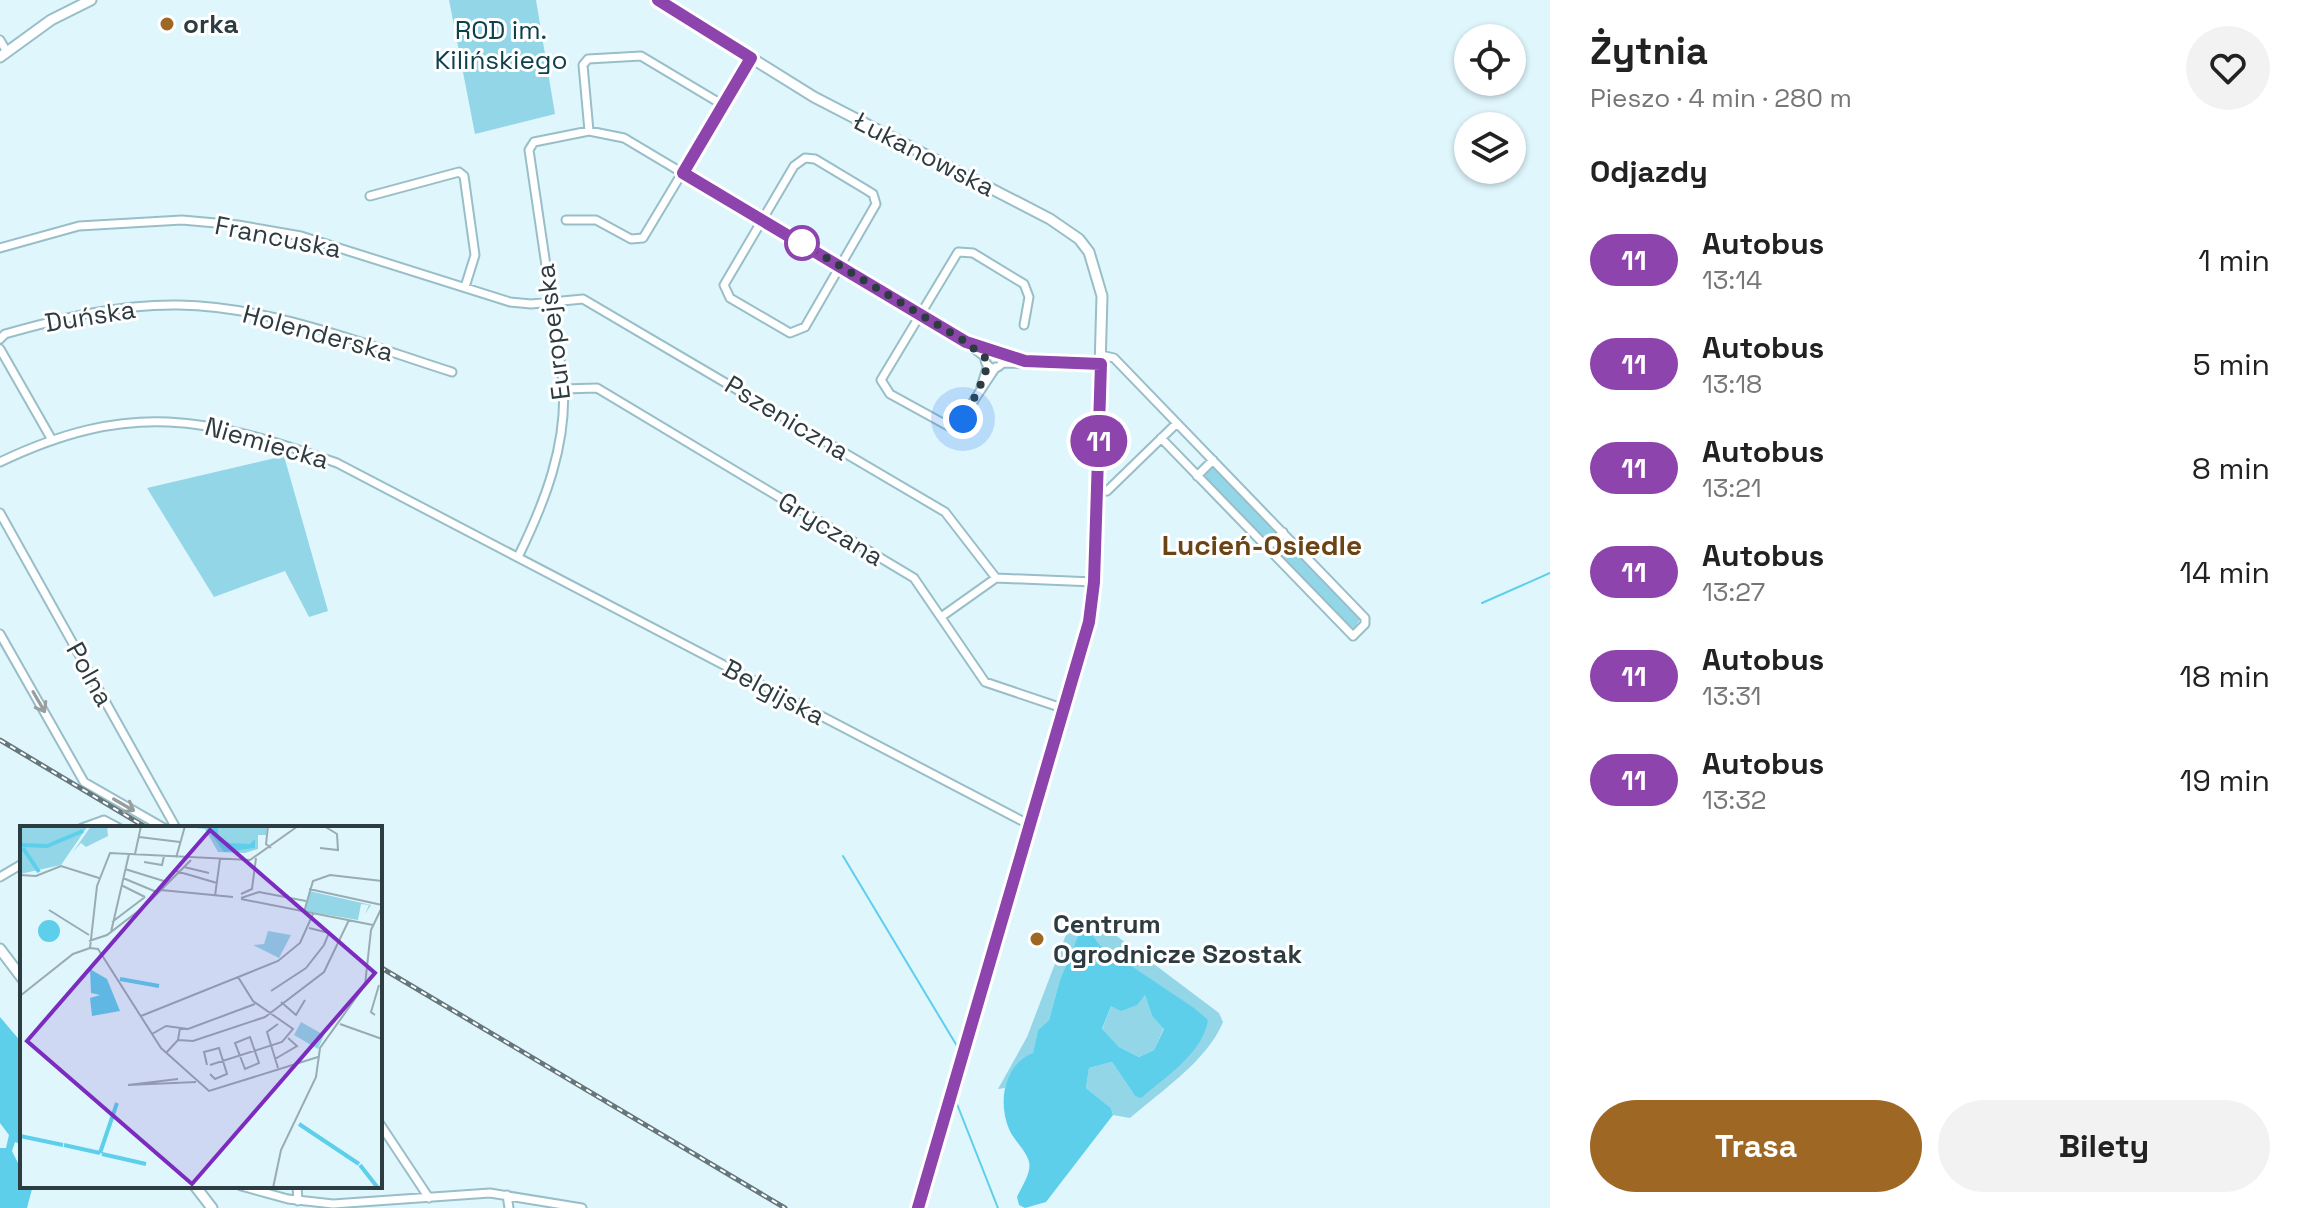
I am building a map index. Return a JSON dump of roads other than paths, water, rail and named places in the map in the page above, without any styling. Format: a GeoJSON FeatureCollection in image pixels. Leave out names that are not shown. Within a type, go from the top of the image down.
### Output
{"type":"FeatureCollection","features":[{"type":"Feature","properties":{"kind":"street","name":"Łukanowska"},"geometry":{"type":"LineString","coordinates":[[658,0],[814,97],[1038,212],[1079,239],[1093,258],[1100,281],[1101,359],[1094,582],[1086,636],[918,1208]]}},
{"type":"Feature","properties":{"kind":"street"},"geometry":{"type":"LineString","coordinates":[[0,40],[3,54],[83,1]]}},
{"type":"Feature","properties":{"kind":"street"},"geometry":{"type":"LineString","coordinates":[[723,105],[641,56],[592,59],[583,65],[589,131],[624,138],[994,360],[1114,358],[1365,618],[1365,624],[1353,636],[1161,438]]}},
{"type":"Feature","properties":{"kind":"street"},"geometry":{"type":"LineString","coordinates":[[566,220],[596,220],[631,239],[640,239],[648,232],[751,58]]}},
{"type":"Feature","properties":{"kind":"street","name":"Europejska"},"geometry":{"type":"LineString","coordinates":[[518,557],[548,489],[562,424],[564,389],[529,147],[534,142],[589,131]]}},
{"type":"Feature","properties":{"kind":"street"},"geometry":{"type":"LineString","coordinates":[[803,158],[815,159],[870,192],[876,200],[874,210],[805,327],[796,333],[786,332],[730,298],[724,288],[762,220],[796,163],[803,158]]}},
{"type":"Feature","properties":{"kind":"street"},"geometry":{"type":"LineString","coordinates":[[370,196],[459,172],[464,176],[475,255],[465,287]]}},
{"type":"Feature","properties":{"kind":"street","name":"Francuska"},"geometry":{"type":"LineString","coordinates":[[0,248],[79,226],[182,220],[238,225],[301,236],[517,303],[552,302]]}},
{"type":"Feature","properties":{"kind":"street"},"geometry":{"type":"LineString","coordinates":[[994,360],[963,419],[950,427],[884,388],[882,375],[953,256],[968,251],[1024,284],[1029,297],[1024,325]]}},
{"type":"Feature","properties":{"kind":"street","name":"Pszeniczna"},"geometry":{"type":"LineString","coordinates":[[552,302],[579,298],[595,304],[945,512],[996,578]]}},
{"type":"Feature","properties":{"kind":"street","name":"Duńska"},"geometry":{"type":"LineString","coordinates":[[0,339],[5,334],[68,316],[182,305]]}},
{"type":"Feature","properties":{"kind":"street","name":"Holenderska"},"geometry":{"type":"LineString","coordinates":[[182,305],[231,309],[287,320],[452,372]]}},
{"type":"Feature","properties":{"kind":"street"},"geometry":{"type":"LineString","coordinates":[[0,349],[52,440]]}},
{"type":"Feature","properties":{"kind":"street","name":"Gryczana"},"geometry":{"type":"LineString","coordinates":[[564,389],[597,388],[919,582],[985,682],[1065,709]]}},
{"type":"Feature","properties":{"kind":"street","name":"Niemiecka"},"geometry":{"type":"LineString","coordinates":[[0,462],[52,440],[116,425],[204,423],[232,428],[337,463],[518,557]]}},
{"type":"Feature","properties":{"kind":"street"},"geometry":{"type":"LineString","coordinates":[[1097,492],[1107,491],[1177,423]]}},
{"type":"Feature","properties":{"kind":"street"},"geometry":{"type":"LineString","coordinates":[[1197,476],[1213,460]]}},
{"type":"Feature","properties":{"kind":"street","name":"Polna"},"geometry":{"type":"LineString","coordinates":[[1,519],[175,826]]}},
{"type":"Feature","properties":{"kind":"street"},"geometry":{"type":"LineString","coordinates":[[1267,548],[1283,532]]}},
{"type":"Feature","properties":{"kind":"street","name":"Belgijska"},"geometry":{"type":"LineString","coordinates":[[518,557],[1030,825]]}},
{"type":"Feature","properties":{"kind":"street"},"geometry":{"type":"LineString","coordinates":[[941,617],[996,578],[1094,582]]}},
{"type":"Feature","properties":{"kind":"street"},"geometry":{"type":"LineString","coordinates":[[0,634],[84,782],[161,826]]}},
{"type":"Feature","properties":{"kind":"street"},"geometry":{"type":"LineString","coordinates":[[85,826],[95,820],[113,826]]}},
{"type":"Feature","properties":{"kind":"street"},"geometry":{"type":"LineString","coordinates":[[0,877],[20,865]]}},
{"type":"Feature","properties":{"kind":"street"},"geometry":{"type":"LineString","coordinates":[[0,949],[20,975]]}},
{"type":"Feature","properties":{"kind":"street"},"geometry":{"type":"LineString","coordinates":[[382,1127],[429,1198]]}},
{"type":"Feature","properties":{"kind":"street"},"geometry":{"type":"LineString","coordinates":[[197,1188],[212,1208]]}},
{"type":"Feature","properties":{"kind":"street"},"geometry":{"type":"LineString","coordinates":[[254,1188],[298,1201],[375,1205],[452,1196],[507,1195],[582,1208]]}},
{"type":"Feature","properties":{"kind":"street"},"geometry":{"type":"LineString","coordinates":[[297,1188],[298,1201]]}},
{"type":"Feature","properties":{"kind":"street"},"geometry":{"type":"LineString","coordinates":[[507,1195],[509,1208]]}},
{"type":"Feature","properties":{"kind":"street"},"geometry":{"type":"LineString","coordinates":[[452,1196],[455,1208]]}},
{"type":"Feature","properties":{"kind":"waterway"},"geometry":{"type":"LineString","coordinates":[[1482,603],[1550,573]]}},
{"type":"Feature","properties":{"kind":"waterway"},"geometry":{"type":"LineString","coordinates":[[843,856],[957,1046]]}},
{"type":"Feature","properties":{"kind":"waterway"},"geometry":{"type":"LineString","coordinates":[[955,1099],[998,1208]]}},
{"type":"Feature","properties":{"kind":"railway"},"geometry":{"type":"LineString","coordinates":[[0,740],[144,826]]}},
{"type":"Feature","properties":{"kind":"railway"},"geometry":{"type":"LineString","coordinates":[[382,968],[785,1208]]}},
{"type":"Feature","properties":{"kind":"place","name":"orka"},"geometry":{"type":"Point","coordinates":[167,24]}},
{"type":"Feature","properties":{"kind":"place","name":"Centrum Ogrodnicze Szostak"},"geometry":{"type":"Point","coordinates":[1037,939]}},
{"type":"Feature","properties":{"kind":"district","name":"Lucień-Osiedle"},"geometry":{"type":"Point","coordinates":[1262,545]}},
{"type":"Feature","properties":{"kind":"park label","name":"ROD im. Kilińskiego"},"geometry":{"type":"Point","coordinates":[501,45]}}]}
